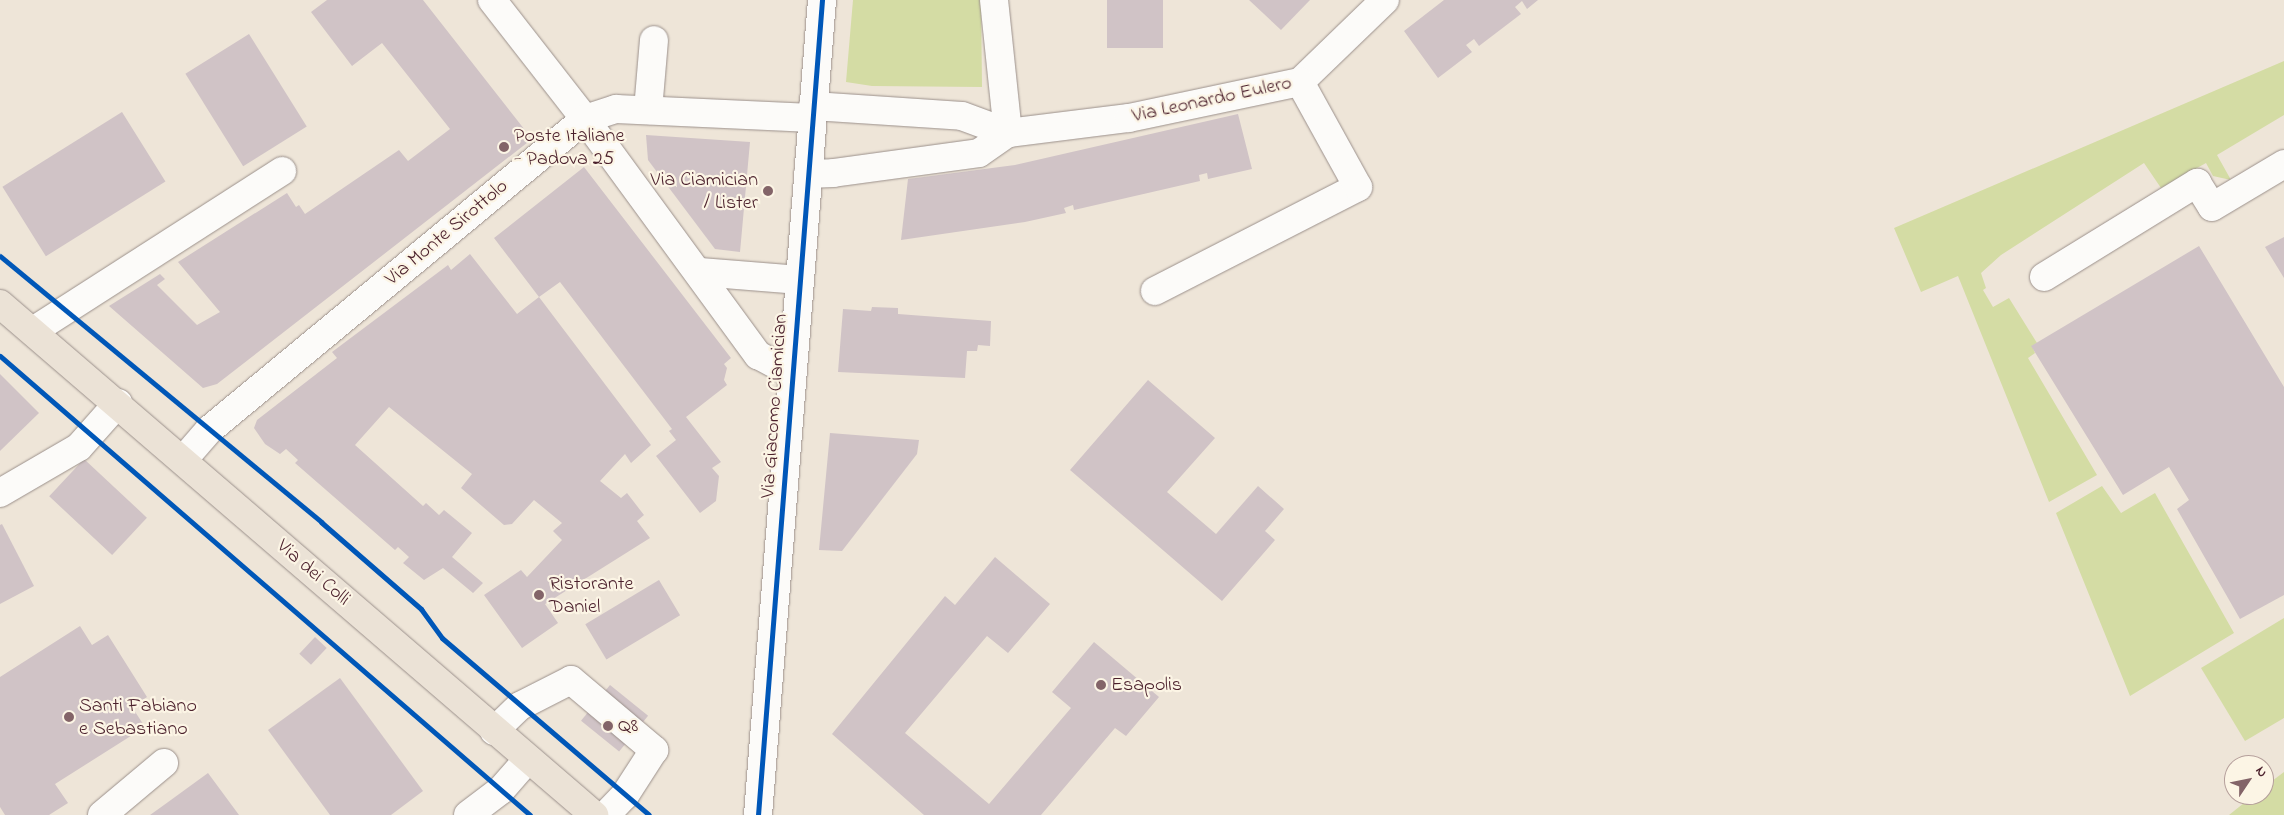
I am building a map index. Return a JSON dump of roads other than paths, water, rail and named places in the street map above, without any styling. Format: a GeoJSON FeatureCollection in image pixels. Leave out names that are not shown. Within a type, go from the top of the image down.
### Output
{"type":"FeatureCollection","features":[{"type":"Feature","properties":{"kind":"main road","name":"Via dei Colli"},"geometry":{"type":"LineString","coordinates":[[0,304],[118,403],[494,731],[594,815]]}},
{"type":"Feature","properties":{"kind":"street"},"geometry":{"type":"LineString","coordinates":[[492,0],[585,119],[700,272],[758,355],[792,373]]}},
{"type":"Feature","properties":{"kind":"street","name":"Via Giacomo Ciamician"},"geometry":{"type":"LineString","coordinates":[[758,815],[822,0]]}},
{"type":"Feature","properties":{"kind":"street"},"geometry":{"type":"LineString","coordinates":[[994,0],[1008,133]]}},
{"type":"Feature","properties":{"kind":"street","name":"Via Leonardo Eulero"},"geometry":{"type":"LineString","coordinates":[[808,174],[833,173],[978,153],[1008,133],[1129,118],[1300,82],[1379,5]]}},
{"type":"Feature","properties":{"kind":"street"},"geometry":{"type":"LineString","coordinates":[[648,110],[654,40]]}},
{"type":"Feature","properties":{"kind":"street"},"geometry":{"type":"LineString","coordinates":[[1155,291],[1358,187],[1300,82]]}},
{"type":"Feature","properties":{"kind":"street","name":"Via Monte Sirottolo"},"geometry":{"type":"LineString","coordinates":[[183,460],[209,430],[585,119],[616,109],[812,112]]}},
{"type":"Feature","properties":{"kind":"street","name":"Via Leonardo Eulero"},"geometry":{"type":"LineString","coordinates":[[812,112],[962,116],[1008,133]]}},
{"type":"Feature","properties":{"kind":"street"},"geometry":{"type":"LineString","coordinates":[[2044,277],[2197,183],[2212,207],[2284,164]]}},
{"type":"Feature","properties":{"kind":"street"},"geometry":{"type":"LineString","coordinates":[[33,331],[282,171]]}},
{"type":"Feature","properties":{"kind":"street"},"geometry":{"type":"LineString","coordinates":[[700,272],[800,280]]}},
{"type":"Feature","properties":{"kind":"street"},"geometry":{"type":"LineString","coordinates":[[0,494],[79,447],[118,403]]}},
{"type":"Feature","properties":{"kind":"street"},"geometry":{"type":"LineString","coordinates":[[494,731],[520,706],[571,680],[654,750],[625,795],[606,815]]}},
{"type":"Feature","properties":{"kind":"street"},"geometry":{"type":"LineString","coordinates":[[468,815],[501,790],[528,759]]}},
{"type":"Feature","properties":{"kind":"street"},"geometry":{"type":"LineString","coordinates":[[102,815],[164,763]]}},
{"type":"Feature","properties":{"kind":"place","name":"Poste Italiane - Padova 25"},"geometry":{"type":"Point","coordinates":[504,147]}},
{"type":"Feature","properties":{"kind":"place","name":"Via Ciamician / Lister"},"geometry":{"type":"Point","coordinates":[768,191]}},
{"type":"Feature","properties":{"kind":"place","name":"Ristorante Daniel"},"geometry":{"type":"Point","coordinates":[539,595]}},
{"type":"Feature","properties":{"kind":"place","name":"Esapolis"},"geometry":{"type":"Point","coordinates":[1101,685]}},
{"type":"Feature","properties":{"kind":"place","name":"Santi Fabiano e Sebastiano"},"geometry":{"type":"Point","coordinates":[69,717]}},
{"type":"Feature","properties":{"kind":"place","name":"Q8"},"geometry":{"type":"Point","coordinates":[608,726]}}]}
